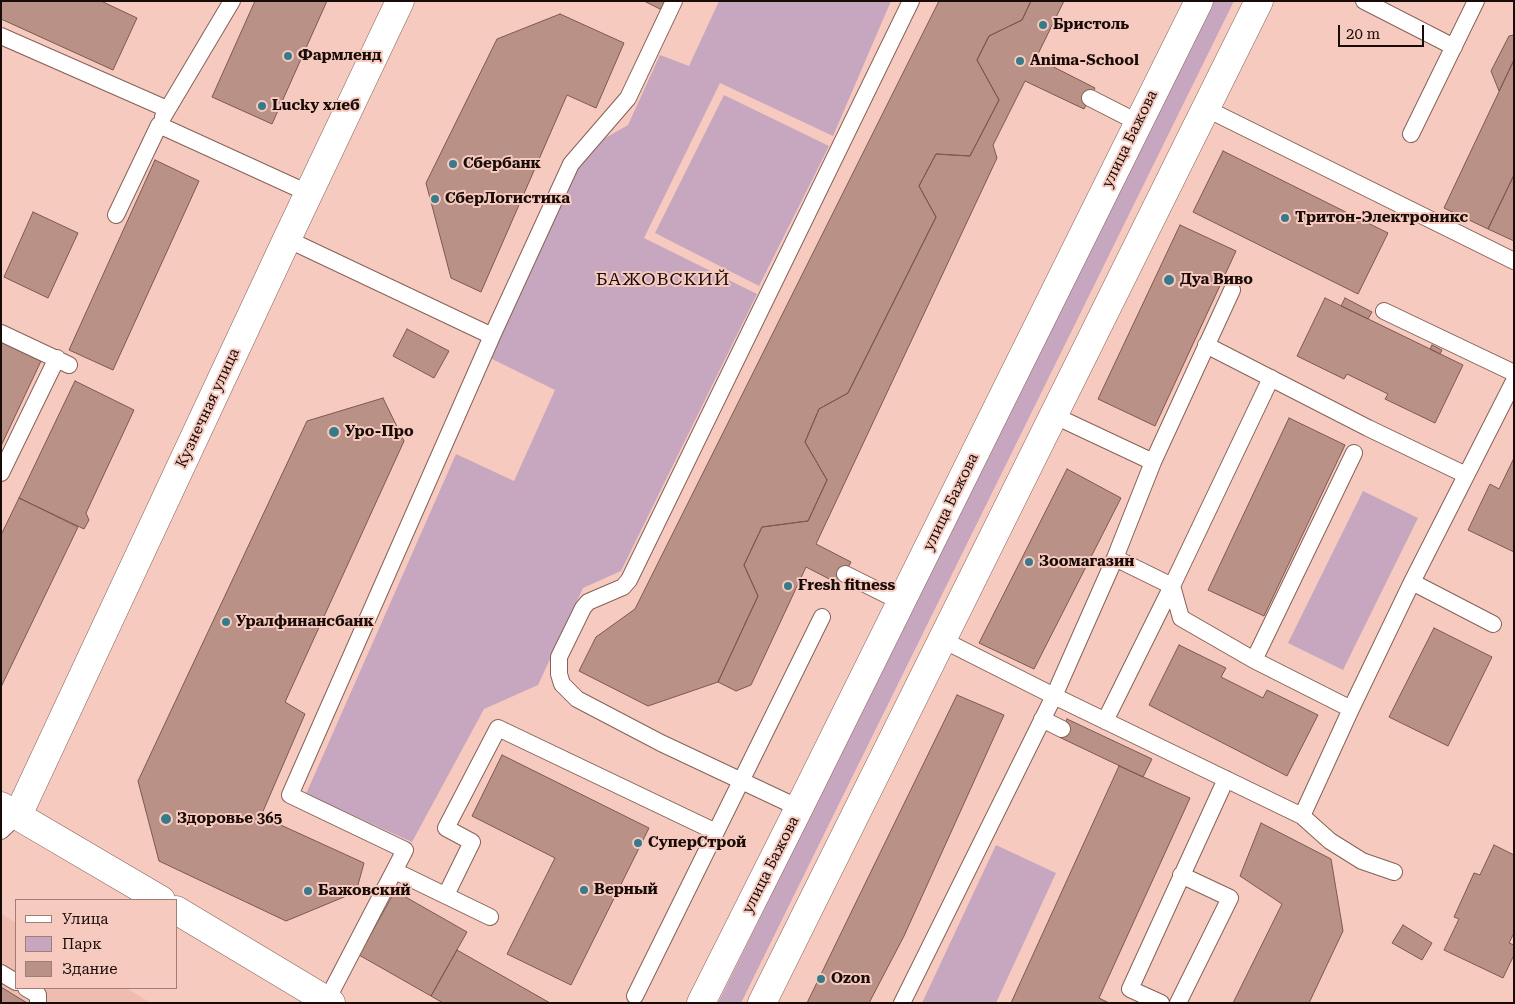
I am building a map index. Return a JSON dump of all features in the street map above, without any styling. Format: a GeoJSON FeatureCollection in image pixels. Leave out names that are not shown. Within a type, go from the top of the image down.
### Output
{"type":"FeatureCollection","features":[{"type":"Feature","properties":{"kind":"street","name":"Кузнечная улица"},"geometry":{"type":"LineString","coordinates":[[7,817],[400,1]]}},
{"type":"Feature","properties":{"kind":"street","name":"улица Бажова"},"geometry":{"type":"LineString","coordinates":[[701,1003],[1199,1]]}},
{"type":"Feature","properties":{"kind":"street"},"geometry":{"type":"LineString","coordinates":[[762,1003],[1259,1]]}},
{"type":"Feature","properties":{"kind":"street"},"geometry":{"type":"LineString","coordinates":[[7,817],[158,899]]}},
{"type":"Feature","properties":{"kind":"street"},"geometry":{"type":"LineString","coordinates":[[178,911],[329,1001]]}},
{"type":"Feature","properties":{"kind":"lane"},"geometry":{"type":"LineString","coordinates":[[116,215],[167,109],[232,1]]}},
{"type":"Feature","properties":{"kind":"lane"},"geometry":{"type":"LineString","coordinates":[[329,1001],[405,850],[290,795],[492,336],[571,164],[628,98],[674,1]]}},
{"type":"Feature","properties":{"kind":"lane"},"geometry":{"type":"LineString","coordinates":[[799,808],[636,731],[577,699],[562,684],[559,674],[559,657],[583,608],[588,602],[623,587],[629,580],[911,1]]}},
{"type":"Feature","properties":{"kind":"lane"},"geometry":{"type":"LineString","coordinates":[[1364,1],[1454,47]]}},
{"type":"Feature","properties":{"kind":"lane"},"geometry":{"type":"LineString","coordinates":[[1411,134],[1476,1]]}},
{"type":"Feature","properties":{"kind":"lane"},"geometry":{"type":"LineString","coordinates":[[1,36],[167,109]]}},
{"type":"Feature","properties":{"kind":"lane"},"geometry":{"type":"LineString","coordinates":[[1090,98],[1139,123]]}},
{"type":"Feature","properties":{"kind":"lane"},"geometry":{"type":"LineString","coordinates":[[1205,108],[1514,261]]}},
{"type":"Feature","properties":{"kind":"lane"},"geometry":{"type":"LineString","coordinates":[[159,125],[308,193]]}},
{"type":"Feature","properties":{"kind":"lane"},"geometry":{"type":"LineString","coordinates":[[287,239],[492,336]]}},
{"type":"Feature","properties":{"kind":"lane"},"geometry":{"type":"LineString","coordinates":[[902,1003],[1054,696],[1115,558],[1153,462],[1232,290]]}},
{"type":"Feature","properties":{"kind":"lane"},"geometry":{"type":"LineString","coordinates":[[1384,311],[1514,373]]}},
{"type":"Feature","properties":{"kind":"lane"},"geometry":{"type":"LineString","coordinates":[[1,333],[63,362],[1,473]]}},
{"type":"Feature","properties":{"kind":"lane"},"geometry":{"type":"LineString","coordinates":[[1206,345],[1368,428],[1466,475]]}},
{"type":"Feature","properties":{"kind":"lane"},"geometry":{"type":"LineString","coordinates":[[1105,721],[1271,378]]}},
{"type":"Feature","properties":{"kind":"lane"},"geometry":{"type":"LineString","coordinates":[[1302,816],[1412,582],[1514,381]]}},
{"type":"Feature","properties":{"kind":"lane"},"geometry":{"type":"LineString","coordinates":[[1053,415],[1153,462]]}},
{"type":"Feature","properties":{"kind":"lane"},"geometry":{"type":"LineString","coordinates":[[1254,660],[1354,453]]}},
{"type":"Feature","properties":{"kind":"lane"},"geometry":{"type":"LineString","coordinates":[[1115,558],[1172,586],[1180,618],[1254,660],[1351,709]]}},
{"type":"Feature","properties":{"kind":"lane"},"geometry":{"type":"LineString","coordinates":[[845,574],[901,602]]}},
{"type":"Feature","properties":{"kind":"lane"},"geometry":{"type":"LineString","coordinates":[[1412,582],[1493,624]]}},
{"type":"Feature","properties":{"kind":"lane"},"geometry":{"type":"LineString","coordinates":[[635,996],[822,617]]}},
{"type":"Feature","properties":{"kind":"lane"},"geometry":{"type":"LineString","coordinates":[[943,640],[1302,816],[1330,842],[1362,861],[1394,872]]}},
{"type":"Feature","properties":{"kind":"lane"},"geometry":{"type":"LineString","coordinates":[[1042,719],[1062,729]]}},
{"type":"Feature","properties":{"kind":"lane"},"geometry":{"type":"LineString","coordinates":[[446,895],[472,842],[446,828],[498,728],[716,832]]}},
{"type":"Feature","properties":{"kind":"lane"},"geometry":{"type":"LineString","coordinates":[[1161,1003],[1130,989],[1226,779]]}},
{"type":"Feature","properties":{"kind":"lane"},"geometry":{"type":"LineString","coordinates":[[398,863],[446,895],[490,917]]}},
{"type":"Feature","properties":{"kind":"lane"},"geometry":{"type":"LineString","coordinates":[[1178,1003],[1230,898],[1181,875]]}},
{"type":"Feature","properties":{"kind":"lane"},"geometry":{"type":"LineString","coordinates":[[1,973],[15,981]]}},
{"type":"Feature","properties":{"kind":"lane"},"geometry":{"type":"LineString","coordinates":[[28,989],[38,995],[38,1003]]}},
{"type":"Feature","properties":{"kind":"shaded area"},"geometry":{"type":"Polygon","coordinates":[[[1,914],[15,922],[15,989],[128,989],[151,1003],[1,1003],[1,914]]]}},
{"type":"Feature","properties":{"kind":"green space"},"geometry":{"type":"Polygon","coordinates":[[[719,1],[891,1],[833,136],[720,83],[644,238],[757,294],[621,571],[583,588],[538,685],[484,709],[412,842],[306,794],[456,454],[514,481],[555,390],[488,357],[586,149],[628,125],[660,55],[689,66],[719,1]]]}},
{"type":"Feature","properties":{"kind":"green space"},"geometry":{"type":"Polygon","coordinates":[[[1213,1],[1234,1],[741,1003],[718,1003],[1213,1]]]}},
{"type":"Feature","properties":{"kind":"green space"},"geometry":{"type":"Polygon","coordinates":[[[724,95],[829,146],[759,286],[655,233],[724,95]]]}},
{"type":"Feature","properties":{"kind":"green space"},"geometry":{"type":"Polygon","coordinates":[[[1363,491],[1418,518],[1343,670],[1288,643],[1363,491]]]}},
{"type":"Feature","properties":{"kind":"green space"},"geometry":{"type":"Polygon","coordinates":[[[996,845],[1056,873],[996,1003],[922,1003],[996,845]]]}},
{"type":"Feature","properties":{"kind":"building"},"geometry":{"type":"Polygon","coordinates":[[[1,1],[101,1],[137,18],[113,70],[1,19],[1,1]]]}},
{"type":"Feature","properties":{"kind":"building"},"geometry":{"type":"Polygon","coordinates":[[[255,1],[327,1],[272,124],[212,97],[255,1]]]}},
{"type":"Feature","properties":{"kind":"building"},"geometry":{"type":"Polygon","coordinates":[[[644,1],[666,1],[662,10],[644,1]]]}},
{"type":"Feature","properties":{"kind":"building"},"geometry":{"type":"Polygon","coordinates":[[[939,1],[1031,1],[1022,20],[989,36],[977,60],[999,100],[970,156],[936,154],[919,186],[936,217],[848,393],[819,409],[805,442],[827,480],[808,521],[762,527],[744,565],[758,596],[718,682],[648,706],[579,671],[596,637],[635,609],[939,1]]]}},
{"type":"Feature","properties":{"kind":"building"},"geometry":{"type":"Polygon","coordinates":[[[1031,1],[1064,1],[1036,58],[1095,88],[1084,109],[1025,81],[993,145],[997,158],[816,544],[851,562],[839,584],[806,567],[751,685],[736,691],[718,682],[758,596],[744,565],[762,527],[808,521],[827,480],[805,442],[819,409],[848,393],[936,217],[919,186],[936,154],[970,156],[999,100],[977,60],[989,36],[1022,20],[1031,1]]]}},
{"type":"Feature","properties":{"kind":"building"},"geometry":{"type":"Polygon","coordinates":[[[560,14],[624,43],[596,108],[567,95],[481,292],[451,278],[426,183],[497,39],[560,14]]]}},
{"type":"Feature","properties":{"kind":"building"},"geometry":{"type":"Polygon","coordinates":[[[1514,35],[1514,60],[1499,91],[1491,71],[1509,36],[1514,35]]]}},
{"type":"Feature","properties":{"kind":"building"},"geometry":{"type":"Polygon","coordinates":[[[1514,60],[1514,175],[1488,229],[1444,208],[1514,60]]]}},
{"type":"Feature","properties":{"kind":"building"},"geometry":{"type":"Polygon","coordinates":[[[1223,151],[1388,233],[1358,294],[1193,212],[1223,151]]]}},
{"type":"Feature","properties":{"kind":"building"},"geometry":{"type":"Polygon","coordinates":[[[155,160],[199,181],[113,370],[69,350],[155,160]]]}},
{"type":"Feature","properties":{"kind":"building"},"geometry":{"type":"Polygon","coordinates":[[[1514,175],[1514,241],[1488,229],[1514,175]]]}},
{"type":"Feature","properties":{"kind":"building"},"geometry":{"type":"Polygon","coordinates":[[[33,212],[78,233],[48,298],[4,277],[33,212]]]}},
{"type":"Feature","properties":{"kind":"building"},"geometry":{"type":"Polygon","coordinates":[[[1180,225],[1236,251],[1155,426],[1098,399],[1180,225]]]}},
{"type":"Feature","properties":{"kind":"building"},"geometry":{"type":"Polygon","coordinates":[[[1325,298],[1463,365],[1435,423],[1385,399],[1388,394],[1347,374],[1344,379],[1297,356],[1325,298]]]}},
{"type":"Feature","properties":{"kind":"building"},"geometry":{"type":"Polygon","coordinates":[[[1345,298],[1372,312],[1368,319],[1341,306],[1345,298]]]}},
{"type":"Feature","properties":{"kind":"building"},"geometry":{"type":"Polygon","coordinates":[[[407,329],[449,351],[434,378],[393,356],[407,329]]]}},
{"type":"Feature","properties":{"kind":"building"},"geometry":{"type":"Polygon","coordinates":[[[1,342],[41,361],[1,446],[1,342]]]}},
{"type":"Feature","properties":{"kind":"building"},"geometry":{"type":"Polygon","coordinates":[[[1432,345],[1442,350],[1440,354],[1430,349],[1432,345]]]}},
{"type":"Feature","properties":{"kind":"building"},"geometry":{"type":"Polygon","coordinates":[[[75,381],[134,410],[86,513],[89,520],[84,529],[19,498],[75,381]]]}},
{"type":"Feature","properties":{"kind":"building"},"geometry":{"type":"Polygon","coordinates":[[[383,398],[404,441],[285,702],[305,714],[261,816],[364,863],[356,892],[286,921],[159,861],[138,781],[307,421],[383,398]]]}},
{"type":"Feature","properties":{"kind":"building"},"geometry":{"type":"Polygon","coordinates":[[[1289,418],[1345,445],[1264,616],[1208,590],[1289,418]]]}},
{"type":"Feature","properties":{"kind":"building"},"geometry":{"type":"Polygon","coordinates":[[[1514,458],[1514,552],[1468,530],[1490,484],[1499,489],[1514,458]]]}},
{"type":"Feature","properties":{"kind":"building"},"geometry":{"type":"Polygon","coordinates":[[[1067,469],[1121,498],[1034,669],[979,643],[1067,469]]]}},
{"type":"Feature","properties":{"kind":"building"},"geometry":{"type":"Polygon","coordinates":[[[19,498],[78,527],[1,687],[1,535],[19,498]]]}},
{"type":"Feature","properties":{"kind":"building"},"geometry":{"type":"Polygon","coordinates":[[[1434,628],[1492,657],[1448,746],[1389,717],[1434,628]]]}},
{"type":"Feature","properties":{"kind":"building"},"geometry":{"type":"Polygon","coordinates":[[[1179,645],[1226,668],[1221,677],[1263,698],[1267,690],[1318,715],[1287,776],[1149,705],[1179,645]]]}},
{"type":"Feature","properties":{"kind":"building"},"geometry":{"type":"Polygon","coordinates":[[[957,695],[1004,715],[904,936],[869,1003],[807,1003],[957,695]]]}},
{"type":"Feature","properties":{"kind":"building"},"geometry":{"type":"Polygon","coordinates":[[[1067,719],[1152,759],[1143,777],[1059,737],[1067,719]]]}},
{"type":"Feature","properties":{"kind":"building"},"geometry":{"type":"Polygon","coordinates":[[[502,755],[649,828],[571,985],[507,954],[555,858],[472,816],[502,755]]]}},
{"type":"Feature","properties":{"kind":"building"},"geometry":{"type":"Polygon","coordinates":[[[1119,766],[1190,798],[1099,998],[1109,1003],[1011,1003],[1119,766]]]}},
{"type":"Feature","properties":{"kind":"building"},"geometry":{"type":"Polygon","coordinates":[[[1261,823],[1331,859],[1343,931],[1309,1003],[1233,1003],[1282,904],[1240,876],[1261,823]]]}},
{"type":"Feature","properties":{"kind":"building"},"geometry":{"type":"Polygon","coordinates":[[[1494,845],[1514,855],[1514,933],[1509,943],[1514,945],[1514,955],[1503,978],[1444,950],[1459,919],[1454,917],[1474,873],[1480,875],[1494,845]]]}},
{"type":"Feature","properties":{"kind":"building"},"geometry":{"type":"Polygon","coordinates":[[[395,891],[467,932],[431,996],[359,955],[395,891]]]}},
{"type":"Feature","properties":{"kind":"building"},"geometry":{"type":"Polygon","coordinates":[[[1403,925],[1432,943],[1422,960],[1392,943],[1403,925]]]}},
{"type":"Feature","properties":{"kind":"building"},"geometry":{"type":"Polygon","coordinates":[[[457,950],[550,1003],[443,1003],[431,996],[457,950]]]}},
{"type":"Feature","properties":{"kind":"building"},"geometry":{"type":"Polygon","coordinates":[[[1,987],[27,1003],[1,1003],[1,987]]]}},
{"type":"Feature","properties":{"kind":"place","name":"Бристоль"},"geometry":{"type":"Point","coordinates":[1043,25]}},
{"type":"Feature","properties":{"kind":"place","name":"Фармленд"},"geometry":{"type":"Point","coordinates":[288,56]}},
{"type":"Feature","properties":{"kind":"place","name":"Anima-School"},"geometry":{"type":"Point","coordinates":[1020,61]}},
{"type":"Feature","properties":{"kind":"place","name":"Lucky хлеб"},"geometry":{"type":"Point","coordinates":[262,106]}},
{"type":"Feature","properties":{"kind":"place","name":"Сбербанк"},"geometry":{"type":"Point","coordinates":[453,164]}},
{"type":"Feature","properties":{"kind":"place","name":"СберЛогистика"},"geometry":{"type":"Point","coordinates":[435,199]}},
{"type":"Feature","properties":{"kind":"place","name":"Тритон-Электроникс"},"geometry":{"type":"Point","coordinates":[1285,218]}},
{"type":"Feature","properties":{"kind":"place","name":"Дуа Виво"},"geometry":{"type":"Point","coordinates":[1169,280]}},
{"type":"Feature","properties":{"kind":"place","name":"Уро-Про"},"geometry":{"type":"Point","coordinates":[334,432]}},
{"type":"Feature","properties":{"kind":"place","name":"Зоомагазин"},"geometry":{"type":"Point","coordinates":[1029,562]}},
{"type":"Feature","properties":{"kind":"place","name":"Fresh fitness"},"geometry":{"type":"Point","coordinates":[788,586]}},
{"type":"Feature","properties":{"kind":"place","name":"Уралфинансбанк"},"geometry":{"type":"Point","coordinates":[226,622]}},
{"type":"Feature","properties":{"kind":"place","name":"Здоровье 365"},"geometry":{"type":"Point","coordinates":[166,819]}},
{"type":"Feature","properties":{"kind":"place","name":"СуперСтрой"},"geometry":{"type":"Point","coordinates":[638,843]}},
{"type":"Feature","properties":{"kind":"place","name":"Верный"},"geometry":{"type":"Point","coordinates":[584,890]}},
{"type":"Feature","properties":{"kind":"place","name":"Бажовский"},"geometry":{"type":"Point","coordinates":[308,891]}},
{"type":"Feature","properties":{"kind":"place","name":"Ozon"},"geometry":{"type":"Point","coordinates":[821,979]}},
{"type":"Feature","properties":{"kind":"district","name":"БАЖОВСКИЙ"},"geometry":{"type":"Point","coordinates":[663,280]}}]}
